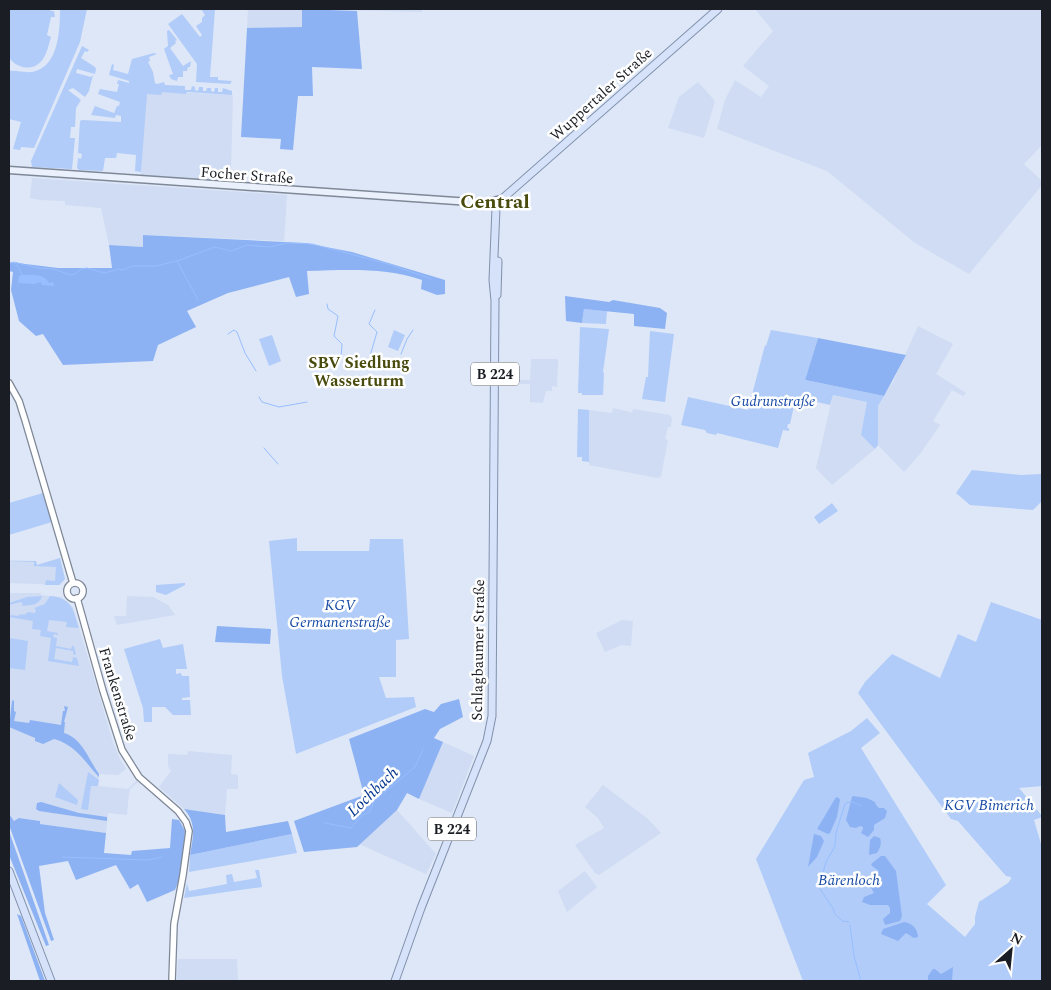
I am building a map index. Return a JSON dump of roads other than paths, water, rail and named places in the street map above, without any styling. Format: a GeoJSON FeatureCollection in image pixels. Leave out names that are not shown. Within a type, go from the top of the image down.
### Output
{"type":"FeatureCollection","features":[{"type":"Feature","properties":{"kind":"main road","name":"Wuppertaler Straße"},"geometry":{"type":"LineString","coordinates":[[502,198],[718,9]]}},
{"type":"Feature","properties":{"kind":"main road","name":"Focher Straße"},"geometry":{"type":"LineString","coordinates":[[9,170],[484,203],[502,198]]}},
{"type":"Feature","properties":{"kind":"main road","name":"Schlagbaumer Straße"},"geometry":{"type":"LineString","coordinates":[[496,301],[493,283],[495,211],[502,198]]}},
{"type":"Feature","properties":{"kind":"main road","name":"Schlagbaumer Straße"},"geometry":{"type":"LineString","coordinates":[[394,981],[487,741],[492,716],[496,301],[498,283],[498,219],[502,198]]}},
{"type":"Feature","properties":{"kind":"main road"},"geometry":{"type":"LineString","coordinates":[[484,203],[490,205],[495,211]]}},
{"type":"Feature","properties":{"kind":"main road","name":"Schlagbaumer Straße"},"geometry":{"type":"LineString","coordinates":[[495,211],[498,219]]}},
{"type":"Feature","properties":{"kind":"main road"},"geometry":{"type":"LineString","coordinates":[[9,871],[51,981]]}},
{"type":"Feature","properties":{"kind":"street"},"geometry":{"type":"LineString","coordinates":[[9,383],[25,420],[73,583]]}},
{"type":"Feature","properties":{"kind":"street"},"geometry":{"type":"LineString","coordinates":[[73,583],[80,585],[82,589],[81,595],[77,598],[72,598],[68,593],[68,587],[73,583]]}},
{"type":"Feature","properties":{"kind":"street","name":"Frankenstraße"},"geometry":{"type":"LineString","coordinates":[[77,598],[104,695],[122,750],[139,777],[178,811],[186,822],[189,831],[174,924],[172,981]]}},
{"type":"Feature","properties":{"kind":"waterway"},"geometry":{"type":"LineString","coordinates":[[9,264],[14,262],[38,268],[53,269],[71,275],[87,268],[104,273],[119,269],[123,270],[132,266],[156,266],[177,261],[215,247],[231,251],[247,245],[269,247],[287,243],[312,244],[392,265],[431,279]]}},
{"type":"Feature","properties":{"kind":"waterway"},"geometry":{"type":"LineString","coordinates":[[177,261],[198,300]]}},
{"type":"Feature","properties":{"kind":"waterway"},"geometry":{"type":"LineString","coordinates":[[15,263],[22,275]]}},
{"type":"Feature","properties":{"kind":"waterway"},"geometry":{"type":"LineString","coordinates":[[327,304],[328,309],[338,316],[334,336],[342,344],[341,357]]}},
{"type":"Feature","properties":{"kind":"waterway"},"geometry":{"type":"LineString","coordinates":[[370,356],[377,332],[369,324],[375,310]]}},
{"type":"Feature","properties":{"kind":"waterway"},"geometry":{"type":"LineString","coordinates":[[228,334],[234,330],[237,332],[245,353],[256,371]]}},
{"type":"Feature","properties":{"kind":"waterway"},"geometry":{"type":"LineString","coordinates":[[401,354],[413,330]]}},
{"type":"Feature","properties":{"kind":"waterway"},"geometry":{"type":"LineString","coordinates":[[259,397],[262,402],[279,407],[307,402]]}},
{"type":"Feature","properties":{"kind":"waterway"},"geometry":{"type":"LineString","coordinates":[[264,448],[278,464]]}},
{"type":"Feature","properties":{"kind":"waterway","name":"Lochbach"},"geometry":{"type":"LineString","coordinates":[[325,823],[351,828],[362,815],[370,812],[374,801],[415,767],[423,749]]}},
{"type":"Feature","properties":{"kind":"waterway"},"geometry":{"type":"LineString","coordinates":[[849,922],[842,921],[834,913],[834,910],[820,889],[820,883],[826,862],[835,846],[836,833],[845,804],[851,802],[861,806]]}},
{"type":"Feature","properties":{"kind":"waterway","name":"Lochbach"},"geometry":{"type":"LineString","coordinates":[[62,857],[148,860],[162,857]]}},
{"type":"Feature","properties":{"kind":"waterway"},"geometry":{"type":"LineString","coordinates":[[850,925],[854,956],[861,981]]}},
{"type":"Feature","properties":{"kind":"district","name":"Central"},"geometry":{"type":"Point","coordinates":[495,201]}},
{"type":"Feature","properties":{"kind":"district","name":"SBV Siedlung Wasserturm"},"geometry":{"type":"Point","coordinates":[359,371]}},
{"type":"Feature","properties":{"kind":"park label","name":"Gudrunstraße"},"geometry":{"type":"Point","coordinates":[773,401]}},
{"type":"Feature","properties":{"kind":"park label","name":"KGV Germanenstraße"},"geometry":{"type":"Point","coordinates":[340,614]}},
{"type":"Feature","properties":{"kind":"park label","name":"KGV Bimerich"},"geometry":{"type":"Point","coordinates":[989,805]}},
{"type":"Feature","properties":{"kind":"park label","name":"Bärenloch"},"geometry":{"type":"Point","coordinates":[849,880]}}]}
